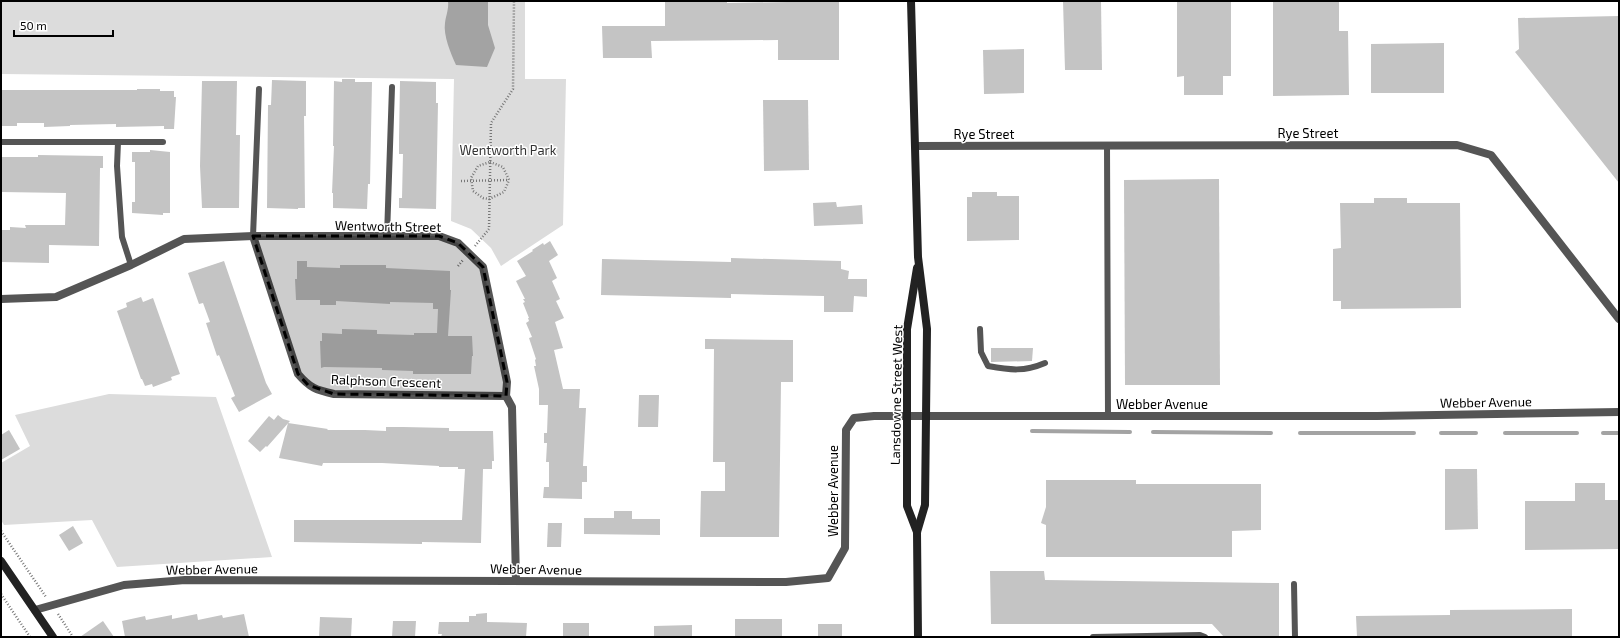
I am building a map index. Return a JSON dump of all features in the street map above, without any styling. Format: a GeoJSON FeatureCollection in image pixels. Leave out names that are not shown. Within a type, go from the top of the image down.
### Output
{"type":"FeatureCollection","features":[{"type":"Feature","properties":{"kind":"main road","name":"Lansdowne Street West"},"geometry":{"type":"LineString","coordinates":[[912,1],[918,257],[927,328],[925,505],[917,532],[918,637]]}},
{"type":"Feature","properties":{"kind":"main road","name":"Lansdowne Street West"},"geometry":{"type":"LineString","coordinates":[[917,532],[907,506],[907,329],[918,257]]}},
{"type":"Feature","properties":{"kind":"main road"},"geometry":{"type":"LineString","coordinates":[[1,561],[53,637]]}},
{"type":"Feature","properties":{"kind":"street","name":"Rye Street"},"geometry":{"type":"LineString","coordinates":[[915,146],[1457,145],[1490,155],[1619,319]]}},
{"type":"Feature","properties":{"kind":"street","name":"Wentworth Street"},"geometry":{"type":"LineString","coordinates":[[1,298],[56,297],[131,265],[184,239],[253,236],[439,236],[458,243],[483,267],[507,382],[506,396],[512,407],[516,580]]}},
{"type":"Feature","properties":{"kind":"street","name":"Ralphson Crescent"},"geometry":{"type":"LineString","coordinates":[[253,236],[298,374],[308,385],[334,394],[506,396]]}},
{"type":"Feature","properties":{"kind":"street","name":"Webber Avenue"},"geometry":{"type":"LineString","coordinates":[[35,610],[124,585],[185,580],[786,582],[828,578],[845,548],[846,430],[854,418],[926,415],[1377,416],[1619,412]]}},
{"type":"Feature","properties":{"kind":"lane"},"geometry":{"type":"LineString","coordinates":[[387,236],[392,87]]}},
{"type":"Feature","properties":{"kind":"lane"},"geometry":{"type":"LineString","coordinates":[[253,236],[259,89]]}},
{"type":"Feature","properties":{"kind":"lane"},"geometry":{"type":"LineString","coordinates":[[1,142],[163,142]]}},
{"type":"Feature","properties":{"kind":"lane"},"geometry":{"type":"LineString","coordinates":[[118,142],[117,166],[122,238],[131,265]]}},
{"type":"Feature","properties":{"kind":"lane"},"geometry":{"type":"LineString","coordinates":[[1107,145],[1108,416]]}},
{"type":"Feature","properties":{"kind":"lane"},"geometry":{"type":"LineString","coordinates":[[980,329],[981,352],[988,366],[1008,370],[1031,369],[1045,363]]}},
{"type":"Feature","properties":{"kind":"lane"},"geometry":{"type":"LineString","coordinates":[[1294,584],[1295,637]]}},
{"type":"Feature","properties":{"kind":"lane"},"geometry":{"type":"LineString","coordinates":[[1093,637],[1200,635],[1205,637]]}},
{"type":"Feature","properties":{"kind":"path"},"geometry":{"type":"LineString","coordinates":[[458,266],[468,252],[489,229],[491,123],[513,89],[514,1]]}},
{"type":"Feature","properties":{"kind":"path"},"geometry":{"type":"LineString","coordinates":[[490,162],[503,167],[508,180],[504,192],[490,200],[483,198],[473,191],[471,178],[478,166],[490,162]]}},
{"type":"Feature","properties":{"kind":"path"},"geometry":{"type":"LineString","coordinates":[[462,181],[508,180]]}},
{"type":"Feature","properties":{"kind":"path"},"geometry":{"type":"LineString","coordinates":[[1,531],[73,637]]}},
{"type":"Feature","properties":{"kind":"path"},"geometry":{"type":"LineString","coordinates":[[1,594],[30,637]]}},
{"type":"Feature","properties":{"kind":"highlighted area"},"geometry":{"type":"Polygon","coordinates":[[[253,236],[439,236],[458,243],[483,267],[507,382],[506,396],[334,394],[308,385],[298,374],[253,236]]]}},
{"type":"Feature","properties":{"kind":"green space","name":"Wentworth Park"},"geometry":{"type":"Polygon","coordinates":[[[1,1],[525,1],[525,79],[566,79],[563,225],[501,266],[491,248],[471,229],[451,221],[454,79],[1,74],[1,1]]]}},
{"type":"Feature","properties":{"kind":"green space"},"geometry":{"type":"Polygon","coordinates":[[[109,394],[216,397],[272,557],[117,567],[92,520],[4,525],[1,520],[1,463],[30,446],[15,415],[109,394]]]}},
{"type":"Feature","properties":{"kind":"shaded area"},"geometry":{"type":"Polygon","coordinates":[[[448,1],[488,1],[488,25],[495,48],[487,67],[456,65],[445,33],[448,1]]]}},
{"type":"Feature","properties":{"kind":"building"},"geometry":{"type":"Polygon","coordinates":[[[665,1],[727,1],[727,3],[839,1],[839,60],[778,60],[778,40],[651,41],[652,58],[603,58],[602,26],[665,26],[665,1]]]}},
{"type":"Feature","properties":{"kind":"building"},"geometry":{"type":"Polygon","coordinates":[[[1063,1],[1101,1],[1102,70],[1065,70],[1063,1]]]}},
{"type":"Feature","properties":{"kind":"building"},"geometry":{"type":"Polygon","coordinates":[[[1177,1],[1231,1],[1231,76],[1223,76],[1223,95],[1184,95],[1184,76],[1177,77],[1177,1]]]}},
{"type":"Feature","properties":{"kind":"building"},"geometry":{"type":"Polygon","coordinates":[[[1273,1],[1339,1],[1339,31],[1348,31],[1349,95],[1273,96],[1273,1]]]}},
{"type":"Feature","properties":{"kind":"building"},"geometry":{"type":"Polygon","coordinates":[[[1619,16],[1619,183],[1515,52],[1519,49],[1518,18],[1619,16]]]}},
{"type":"Feature","properties":{"kind":"building"},"geometry":{"type":"Polygon","coordinates":[[[1444,43],[1444,93],[1371,93],[1371,44],[1444,43]]]}},
{"type":"Feature","properties":{"kind":"building"},"geometry":{"type":"Polygon","coordinates":[[[1024,49],[1024,93],[984,94],[983,50],[1024,49]]]}},
{"type":"Feature","properties":{"kind":"building"},"geometry":{"type":"Polygon","coordinates":[[[342,79],[355,79],[355,82],[372,82],[370,184],[368,184],[367,209],[333,208],[334,81],[342,82],[342,79]]]}},
{"type":"Feature","properties":{"kind":"building"},"geometry":{"type":"Polygon","coordinates":[[[272,80],[306,81],[306,116],[304,116],[305,208],[267,208],[268,105],[271,105],[272,80]]]}},
{"type":"Feature","properties":{"kind":"building"},"geometry":{"type":"Polygon","coordinates":[[[202,81],[237,81],[236,135],[240,135],[239,208],[202,208],[200,166],[202,81]]]}},
{"type":"Feature","properties":{"kind":"building"},"geometry":{"type":"Polygon","coordinates":[[[400,81],[436,82],[436,103],[438,103],[436,209],[399,208],[399,198],[402,198],[403,154],[399,154],[400,81]]]}},
{"type":"Feature","properties":{"kind":"building"},"geometry":{"type":"Polygon","coordinates":[[[160,89],[160,91],[174,91],[174,97],[176,97],[174,129],[164,129],[164,126],[116,127],[116,124],[44,127],[44,123],[17,123],[17,126],[1,126],[1,90],[160,89]]]}},
{"type":"Feature","properties":{"kind":"building"},"geometry":{"type":"Polygon","coordinates":[[[763,100],[808,100],[809,170],[764,171],[763,100]]]}},
{"type":"Feature","properties":{"kind":"building"},"geometry":{"type":"Polygon","coordinates":[[[150,150],[170,152],[170,213],[163,213],[163,215],[132,213],[132,202],[135,202],[135,162],[132,162],[132,152],[150,152],[150,150]]]}},
{"type":"Feature","properties":{"kind":"building"},"geometry":{"type":"Polygon","coordinates":[[[38,155],[103,156],[103,168],[100,168],[99,246],[49,245],[49,263],[1,262],[1,230],[10,230],[10,227],[26,228],[25,225],[65,225],[66,193],[1,192],[1,157],[38,157],[38,155]]]}},
{"type":"Feature","properties":{"kind":"building"},"geometry":{"type":"Polygon","coordinates":[[[1219,179],[1220,385],[1125,385],[1124,180],[1219,179]]]}},
{"type":"Feature","properties":{"kind":"building"},"geometry":{"type":"Polygon","coordinates":[[[972,192],[997,192],[997,196],[1019,196],[1019,240],[967,241],[967,197],[972,197],[972,192]]]}},
{"type":"Feature","properties":{"kind":"building"},"geometry":{"type":"Polygon","coordinates":[[[1374,198],[1407,198],[1407,203],[1460,203],[1461,308],[1341,309],[1341,301],[1333,301],[1333,249],[1341,248],[1340,203],[1374,203],[1374,198]]]}},
{"type":"Feature","properties":{"kind":"building"},"geometry":{"type":"Polygon","coordinates":[[[836,202],[837,207],[862,205],[863,224],[814,226],[813,203],[836,202]]]}},
{"type":"Feature","properties":{"kind":"building"},"geometry":{"type":"Polygon","coordinates":[[[550,241],[558,255],[549,261],[557,278],[552,281],[560,299],[556,301],[564,318],[555,322],[563,348],[554,350],[563,389],[580,389],[579,408],[586,408],[583,466],[587,466],[587,482],[582,482],[582,499],[543,498],[544,487],[549,487],[549,462],[546,462],[547,443],[544,443],[544,433],[547,433],[548,405],[539,405],[539,389],[534,366],[536,366],[536,359],[529,338],[532,337],[526,323],[529,321],[529,318],[523,303],[525,302],[523,299],[525,299],[516,281],[526,276],[517,261],[543,243],[544,245],[550,241]]]}},
{"type":"Feature","properties":{"kind":"building"},"geometry":{"type":"Polygon","coordinates":[[[731,258],[841,261],[841,269],[849,271],[848,279],[867,279],[867,297],[854,296],[853,312],[824,312],[824,296],[731,294],[731,298],[601,295],[602,259],[731,262],[731,258]]]}},
{"type":"Feature","properties":{"kind":"building"},"geometry":{"type":"Polygon","coordinates":[[[224,261],[266,383],[272,394],[239,412],[231,398],[235,396],[219,355],[217,356],[206,323],[210,322],[203,303],[199,304],[188,273],[224,261]]]}},
{"type":"Feature","properties":{"kind":"building"},"geometry":{"type":"Polygon","coordinates":[[[297,261],[307,261],[307,267],[340,268],[340,265],[386,265],[386,268],[450,271],[451,290],[448,336],[472,336],[473,356],[471,374],[413,374],[413,371],[382,370],[382,368],[321,368],[320,341],[322,341],[322,333],[342,334],[342,329],[377,330],[377,334],[414,335],[414,333],[437,333],[438,309],[433,309],[433,303],[390,302],[390,304],[336,301],[336,305],[320,305],[320,300],[296,300],[295,279],[297,279],[297,261]]]}},
{"type":"Feature","properties":{"kind":"building"},"geometry":{"type":"Polygon","coordinates":[[[141,297],[143,302],[153,298],[180,374],[171,377],[172,380],[153,387],[152,384],[145,386],[141,379],[117,311],[127,307],[126,303],[141,297]]]}},
{"type":"Feature","properties":{"kind":"building"},"geometry":{"type":"Polygon","coordinates":[[[705,339],[793,340],[793,382],[781,382],[779,537],[700,537],[701,491],[725,491],[725,462],[713,462],[714,349],[705,349],[705,339]]]}},
{"type":"Feature","properties":{"kind":"building"},"geometry":{"type":"Polygon","coordinates":[[[991,348],[1033,348],[1032,361],[991,362],[991,348]]]}},
{"type":"Feature","properties":{"kind":"building"},"geometry":{"type":"Polygon","coordinates":[[[639,395],[659,395],[658,427],[638,427],[639,395]]]}},
{"type":"Feature","properties":{"kind":"building"},"geometry":{"type":"Polygon","coordinates":[[[278,415],[283,419],[290,421],[267,447],[266,446],[260,452],[248,441],[269,416],[274,420],[278,415]]]}},
{"type":"Feature","properties":{"kind":"building"},"geometry":{"type":"Polygon","coordinates":[[[288,423],[328,429],[327,430],[386,431],[386,427],[403,427],[449,428],[449,431],[493,431],[494,461],[492,461],[492,469],[483,469],[481,543],[422,542],[422,544],[294,542],[294,520],[462,520],[465,469],[458,469],[458,467],[382,463],[323,463],[322,466],[279,458],[288,423]]]}},
{"type":"Feature","properties":{"kind":"building"},"geometry":{"type":"Polygon","coordinates":[[[9,430],[20,449],[1,460],[1,435],[9,430]]]}},
{"type":"Feature","properties":{"kind":"building"},"geometry":{"type":"Polygon","coordinates":[[[1445,469],[1477,469],[1478,529],[1445,530],[1445,469]]]}},
{"type":"Feature","properties":{"kind":"building"},"geometry":{"type":"Polygon","coordinates":[[[1046,480],[1136,480],[1136,484],[1261,484],[1261,530],[1232,531],[1232,557],[1046,557],[1046,525],[1041,523],[1046,507],[1046,480]]]}},
{"type":"Feature","properties":{"kind":"building"},"geometry":{"type":"Polygon","coordinates":[[[1575,483],[1605,483],[1605,500],[1619,500],[1619,549],[1525,550],[1525,501],[1575,501],[1575,483]]]}},
{"type":"Feature","properties":{"kind":"building"},"geometry":{"type":"Polygon","coordinates":[[[614,511],[632,511],[632,519],[660,519],[660,535],[584,534],[584,518],[614,518],[614,511]]]}},
{"type":"Feature","properties":{"kind":"building"},"geometry":{"type":"Polygon","coordinates":[[[548,523],[562,523],[561,547],[547,547],[548,523]]]}},
{"type":"Feature","properties":{"kind":"building"},"geometry":{"type":"Polygon","coordinates":[[[73,526],[83,543],[69,551],[59,535],[73,526]]]}},
{"type":"Feature","properties":{"kind":"building"},"geometry":{"type":"Polygon","coordinates":[[[990,571],[1044,571],[1045,580],[1279,583],[1279,637],[1224,637],[1212,624],[991,624],[990,571]]]}},
{"type":"Feature","properties":{"kind":"building"},"geometry":{"type":"Polygon","coordinates":[[[1572,609],[1572,637],[1357,637],[1356,616],[1450,615],[1450,610],[1572,609]]]}},
{"type":"Feature","properties":{"kind":"building"},"geometry":{"type":"Polygon","coordinates":[[[487,613],[487,622],[527,623],[526,637],[441,637],[442,634],[438,634],[439,622],[469,622],[469,616],[487,613]]]}},
{"type":"Feature","properties":{"kind":"building"},"geometry":{"type":"Polygon","coordinates":[[[197,614],[198,620],[222,615],[223,618],[244,614],[249,637],[125,637],[122,621],[145,616],[146,620],[172,615],[172,619],[197,614]]]}},
{"type":"Feature","properties":{"kind":"building"},"geometry":{"type":"Polygon","coordinates":[[[320,617],[352,618],[351,637],[319,637],[320,617]]]}},
{"type":"Feature","properties":{"kind":"building"},"geometry":{"type":"Polygon","coordinates":[[[735,619],[782,619],[782,637],[735,637],[735,619]]]}},
{"type":"Feature","properties":{"kind":"building"},"geometry":{"type":"Polygon","coordinates":[[[103,621],[114,637],[80,637],[103,621]]]}},
{"type":"Feature","properties":{"kind":"building"},"geometry":{"type":"Polygon","coordinates":[[[393,621],[416,621],[415,637],[392,637],[393,621]]]}},
{"type":"Feature","properties":{"kind":"building"},"geometry":{"type":"Polygon","coordinates":[[[563,623],[589,623],[589,637],[563,637],[563,623]]]}},
{"type":"Feature","properties":{"kind":"building"},"geometry":{"type":"Polygon","coordinates":[[[818,624],[842,624],[842,637],[818,637],[818,624]]]}},
{"type":"Feature","properties":{"kind":"building"},"geometry":{"type":"Polygon","coordinates":[[[692,625],[692,637],[654,637],[654,626],[692,625]]]}},
{"type":"Feature","properties":{"kind":"waterway"},"geometry":{"type":"LineString","coordinates":[[1032,431],[1130,432]]}},
{"type":"Feature","properties":{"kind":"waterway"},"geometry":{"type":"LineString","coordinates":[[1153,432],[1271,433]]}},
{"type":"Feature","properties":{"kind":"waterway"},"geometry":{"type":"LineString","coordinates":[[1300,433],[1414,433]]}},
{"type":"Feature","properties":{"kind":"waterway"},"geometry":{"type":"LineString","coordinates":[[1441,433],[1476,433]]}},
{"type":"Feature","properties":{"kind":"waterway"},"geometry":{"type":"LineString","coordinates":[[1505,433],[1577,433]]}},
{"type":"Feature","properties":{"kind":"waterway"},"geometry":{"type":"LineString","coordinates":[[1603,433],[1619,433]]}}]}
